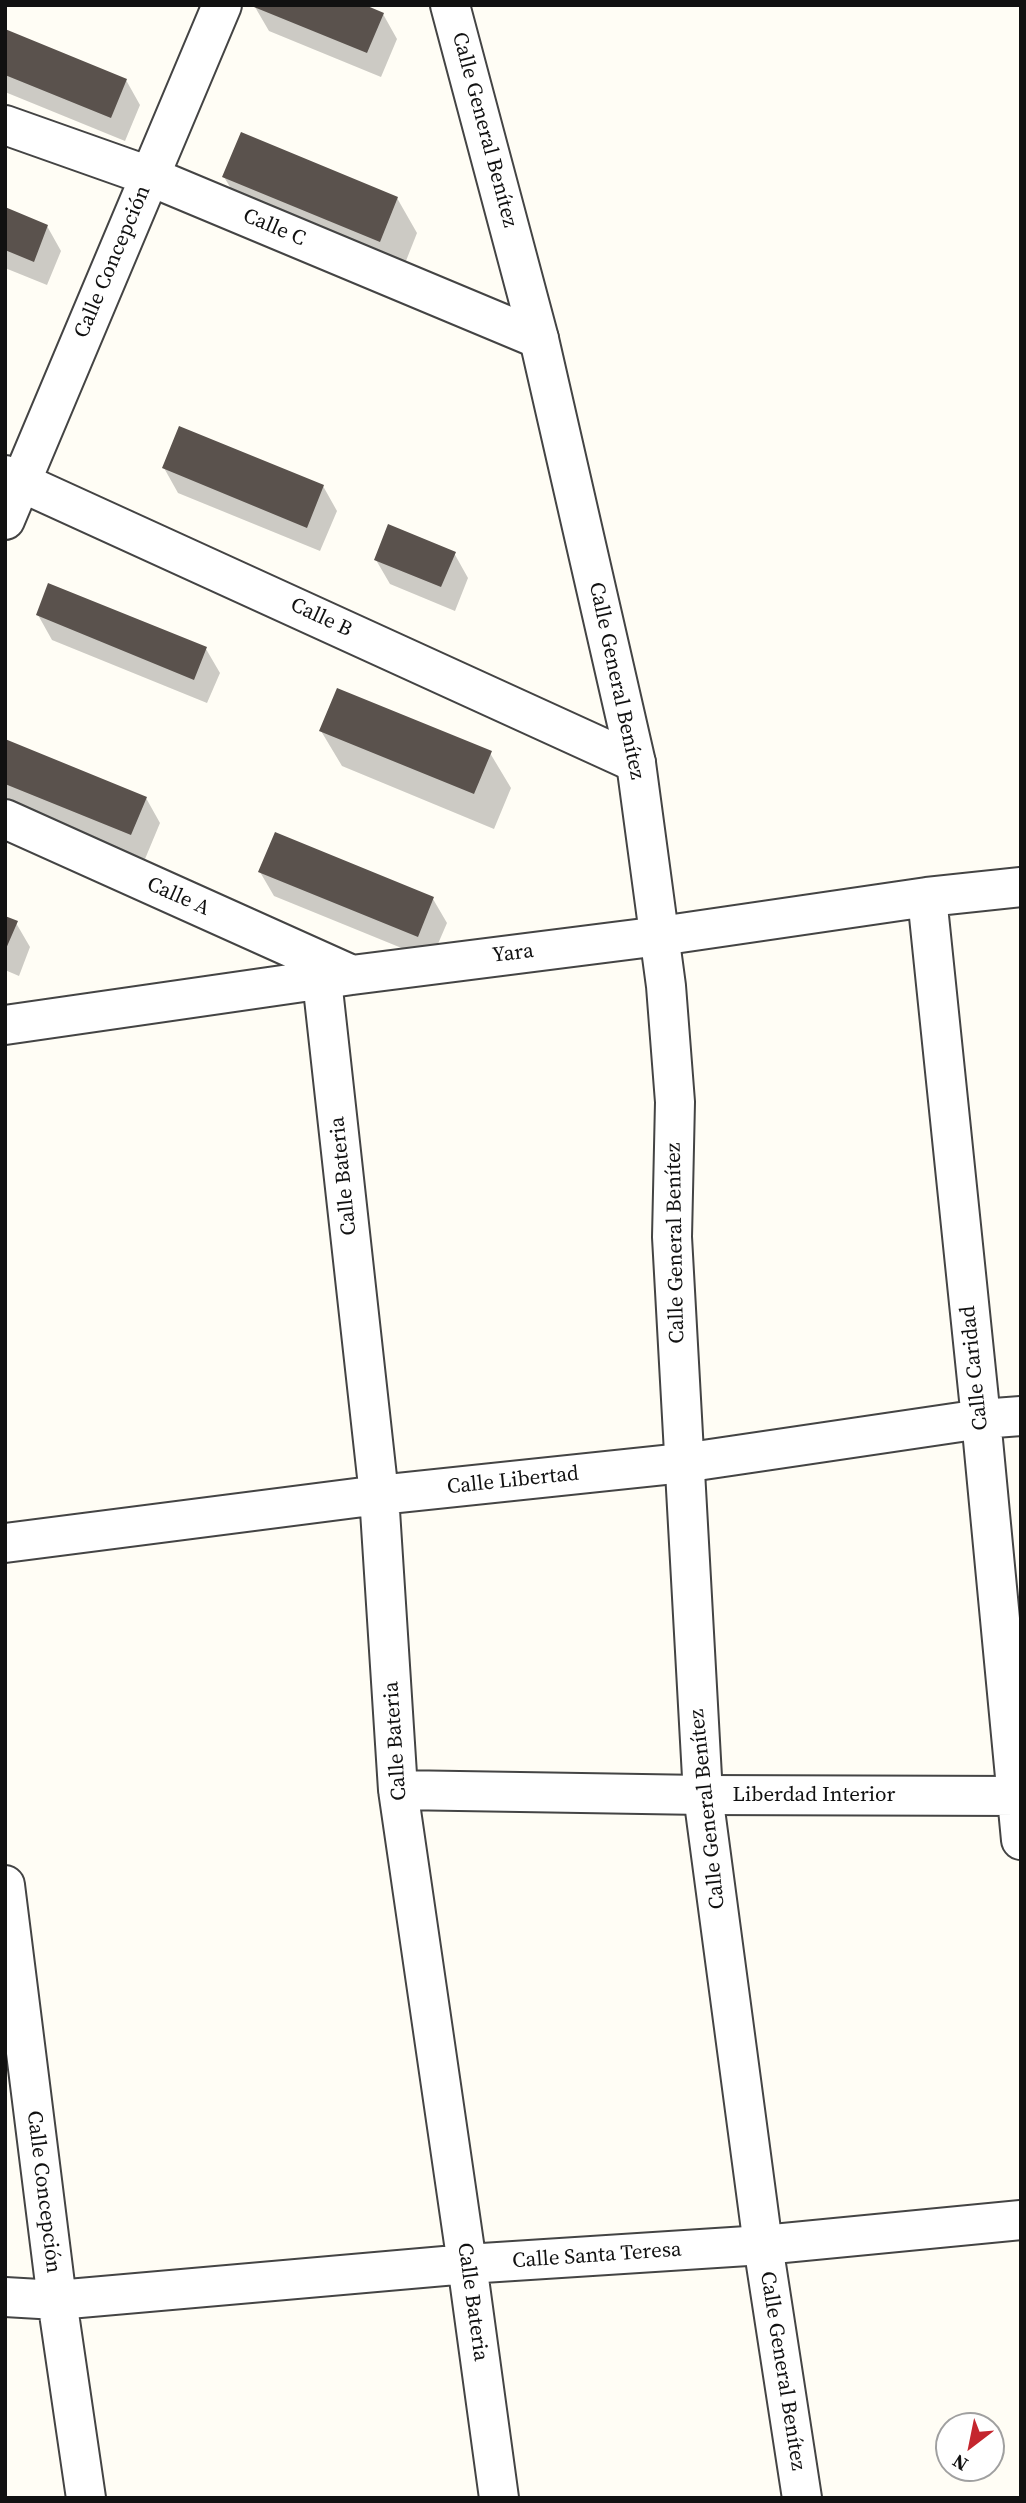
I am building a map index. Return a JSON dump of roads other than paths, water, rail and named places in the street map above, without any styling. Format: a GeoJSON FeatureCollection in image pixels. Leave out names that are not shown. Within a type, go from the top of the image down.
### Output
{"type":"FeatureCollection","features":[{"type":"Feature","properties":{"kind":"street","name":"Calle Concepción"},"geometry":{"type":"LineString","coordinates":[[5,520],[14,478],[222,5]]}},
{"type":"Feature","properties":{"kind":"street","name":"Calle General Benítez"},"geometry":{"type":"LineString","coordinates":[[450,5],[539,339],[636,763],[660,936],[675,1102],[673,1237],[683,1463],[703,1795],[763,2245],[802,2498]]}},
{"type":"Feature","properties":{"kind":"street","name":"Calle C"},"geometry":{"type":"LineString","coordinates":[[5,125],[149,176],[539,339]]}},
{"type":"Feature","properties":{"kind":"street","name":"Calle B"},"geometry":{"type":"LineString","coordinates":[[14,478],[636,763]]}},
{"type":"Feature","properties":{"kind":"street","name":"Calle A"},"geometry":{"type":"LineString","coordinates":[[5,818],[337,977]]}},
{"type":"Feature","properties":{"kind":"street","name":"Yara"},"geometry":{"type":"LineString","coordinates":[[5,1025],[337,977],[660,936],[927,897],[1021,887]]}},
{"type":"Feature","properties":{"kind":"street","name":"Calle Caridad"},"geometry":{"type":"LineString","coordinates":[[927,897],[1021,1840]]}},
{"type":"Feature","properties":{"kind":"street","name":"Calle Bateria"},"geometry":{"type":"LineString","coordinates":[[337,977],[379,1495],[398,1790],[499,2498]]}},
{"type":"Feature","properties":{"kind":"street","name":"Calle Libertad"},"geometry":{"type":"LineString","coordinates":[[5,1543],[379,1495],[683,1463],[981,1419],[1021,1416]]}},
{"type":"Feature","properties":{"kind":"street","name":"Liberdad Interior"},"geometry":{"type":"LineString","coordinates":[[398,1790],[1018,1796]]}},
{"type":"Feature","properties":{"kind":"street","name":"Calle Concepción"},"geometry":{"type":"LineString","coordinates":[[5,1885],[57,2301],[86,2498]]}},
{"type":"Feature","properties":{"kind":"street","name":"Calle Santa Teresa"},"geometry":{"type":"LineString","coordinates":[[5,2297],[57,2301],[467,2264],[763,2245],[1021,2220]]}}]}
